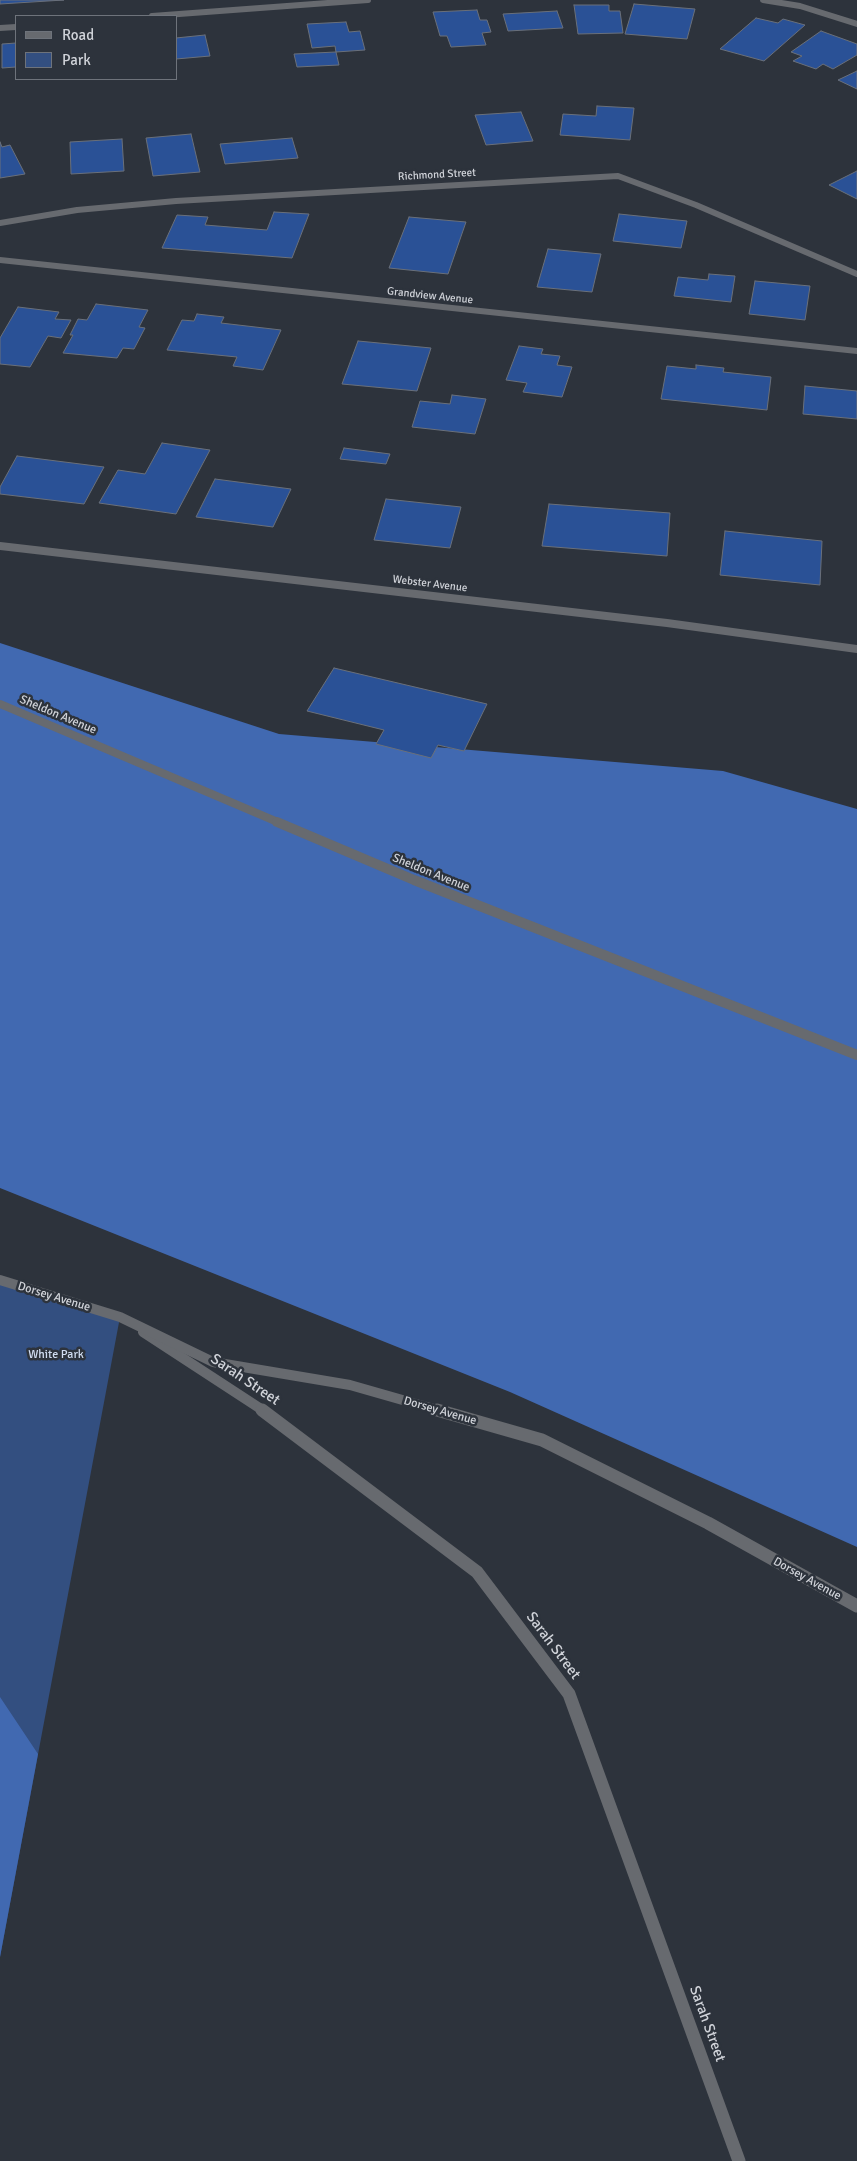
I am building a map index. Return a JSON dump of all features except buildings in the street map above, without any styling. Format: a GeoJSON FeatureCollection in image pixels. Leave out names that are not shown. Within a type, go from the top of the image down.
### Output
{"type":"FeatureCollection","features":[{"type":"Feature","properties":{"kind":"street"},"geometry":{"type":"LineString","coordinates":[[166,15],[368,0]]}},
{"type":"Feature","properties":{"kind":"street"},"geometry":{"type":"LineString","coordinates":[[762,0],[800,6],[857,24]]}},
{"type":"Feature","properties":{"kind":"street"},"geometry":{"type":"LineString","coordinates":[[0,28],[15,26]]}},
{"type":"Feature","properties":{"kind":"street","name":"Richmond Street"},"geometry":{"type":"LineString","coordinates":[[0,223],[77,210],[176,201],[618,176],[696,205],[857,274]]}},
{"type":"Feature","properties":{"kind":"street","name":"Grandview Avenue"},"geometry":{"type":"LineString","coordinates":[[0,260],[857,351]]}},
{"type":"Feature","properties":{"kind":"street","name":"Webster Avenue"},"geometry":{"type":"LineString","coordinates":[[0,546],[668,623],[857,649]]}},
{"type":"Feature","properties":{"kind":"street","name":"Sheldon Avenue"},"geometry":{"type":"LineString","coordinates":[[0,704],[414,880],[857,1055]]}},
{"type":"Feature","properties":{"kind":"street","name":"Dorsey Avenue"},"geometry":{"type":"LineString","coordinates":[[0,1280],[120,1317],[213,1362],[350,1385],[542,1440],[708,1523],[857,1606]]}},
{"type":"Feature","properties":{"kind":"street","name":"Sarah Street"},"geometry":{"type":"LineString","coordinates":[[120,1317],[271,1416],[477,1572],[569,1694],[739,2161]]}},
{"type":"Feature","properties":{"kind":"green space","name":"White Park"},"geometry":{"type":"Polygon","coordinates":[[[0,1280],[120,1317],[0,1957],[0,1280]]]}},
{"type":"Feature","properties":{"kind":"shaded area"},"geometry":{"type":"Polygon","coordinates":[[[0,643],[279,734],[723,771],[857,809],[857,1547],[510,1392],[0,1188],[0,643]]]}},
{"type":"Feature","properties":{"kind":"shaded area"},"geometry":{"type":"Polygon","coordinates":[[[0,1697],[38,1754],[0,1957],[0,1697]]]}}]}
